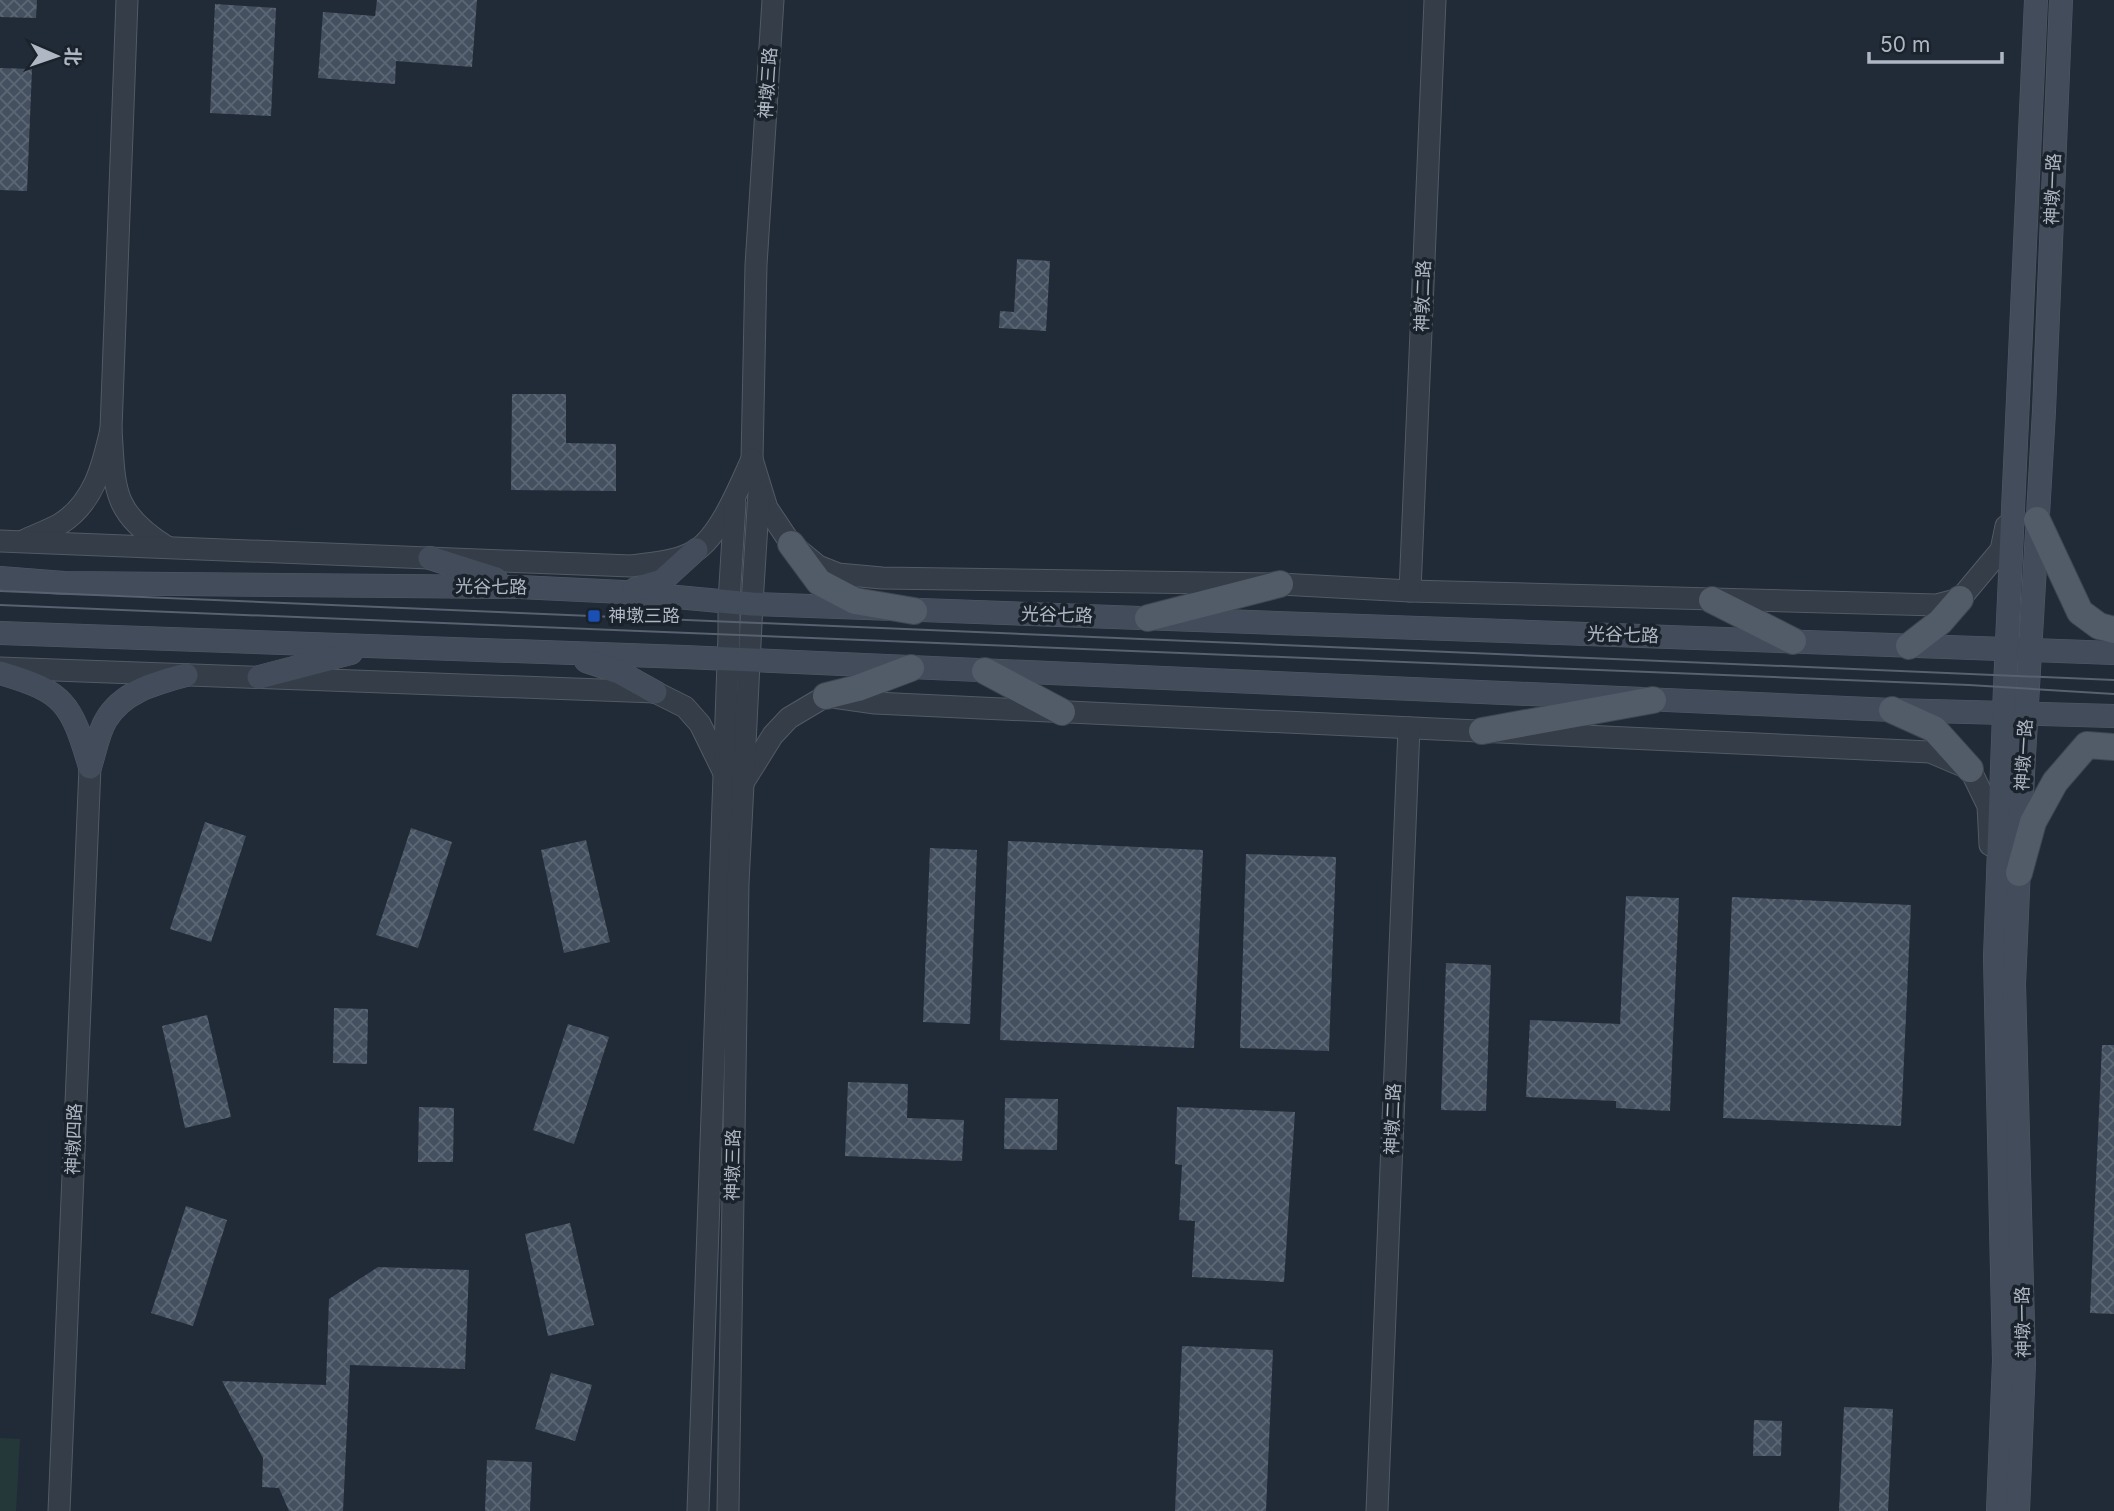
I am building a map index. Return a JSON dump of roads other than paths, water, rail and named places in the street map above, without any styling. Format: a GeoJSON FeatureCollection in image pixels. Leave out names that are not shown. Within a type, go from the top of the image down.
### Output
{"type":"FeatureCollection","features":[{"type":"Feature","properties":{"kind":"main road","name":"神墩一路"},"geometry":{"type":"LineString","coordinates":[[2019,650],[2015,479],[2036,0]]}},
{"type":"Feature","properties":{"kind":"main road","name":"神墩一路"},"geometry":{"type":"LineString","coordinates":[[2018,1511],[2024,1363],[2014,984],[2019,873],[2016,713],[2005,687],[2019,650],[2038,520],[2062,0]]}},
{"type":"Feature","properties":{"kind":"main road"},"geometry":{"type":"LineString","coordinates":[[2038,520],[2080,612],[2114,645]]}},
{"type":"Feature","properties":{"kind":"main road"},"geometry":{"type":"LineString","coordinates":[[791,544],[818,582],[855,601],[914,611]]}},
{"type":"Feature","properties":{"kind":"main road"},"geometry":{"type":"LineString","coordinates":[[623,592],[662,581],[696,551]]}},
{"type":"Feature","properties":{"kind":"main road"},"geometry":{"type":"LineString","coordinates":[[430,558],[519,587]]}},
{"type":"Feature","properties":{"kind":"main road","name":"光谷七路"},"geometry":{"type":"LineString","coordinates":[[0,578],[64,583],[519,587],[623,592],[740,603],[914,611],[2114,653]]}},
{"type":"Feature","properties":{"kind":"main road"},"geometry":{"type":"LineString","coordinates":[[1148,618],[1280,584]]}},
{"type":"Feature","properties":{"kind":"main road"},"geometry":{"type":"LineString","coordinates":[[1909,646],[1940,622],[1960,599]]}},
{"type":"Feature","properties":{"kind":"main road"},"geometry":{"type":"LineString","coordinates":[[1712,600],[1793,641]]}},
{"type":"Feature","properties":{"kind":"main road"},"geometry":{"type":"LineString","coordinates":[[2080,612],[2099,626],[2114,630]]}},
{"type":"Feature","properties":{"kind":"main road"},"geometry":{"type":"LineString","coordinates":[[0,633],[739,660],[1892,710],[2114,716]]}},
{"type":"Feature","properties":{"kind":"main road"},"geometry":{"type":"LineString","coordinates":[[259,677],[376,647]]}},
{"type":"Feature","properties":{"kind":"main road"},"geometry":{"type":"LineString","coordinates":[[559,653],[619,672],[655,692]]}},
{"type":"Feature","properties":{"kind":"main road"},"geometry":{"type":"LineString","coordinates":[[826,696],[858,688],[911,668]]}},
{"type":"Feature","properties":{"kind":"main road"},"geometry":{"type":"LineString","coordinates":[[0,670],[32,682],[60,698],[78,726],[90,766]]}},
{"type":"Feature","properties":{"kind":"main road"},"geometry":{"type":"LineString","coordinates":[[985,671],[1062,712]]}},
{"type":"Feature","properties":{"kind":"main road"},"geometry":{"type":"LineString","coordinates":[[90,766],[106,719],[125,699],[149,685],[186,675]]}},
{"type":"Feature","properties":{"kind":"main road"},"geometry":{"type":"LineString","coordinates":[[1482,732],[1653,700]]}},
{"type":"Feature","properties":{"kind":"main road"},"geometry":{"type":"LineString","coordinates":[[1892,710],[1934,729],[1970,769]]}},
{"type":"Feature","properties":{"kind":"main road","name":"神墩一路"},"geometry":{"type":"LineString","coordinates":[[1998,1511],[2004,1361],[1995,957],[2016,713]]}},
{"type":"Feature","properties":{"kind":"main road"},"geometry":{"type":"LineString","coordinates":[[2019,873],[2034,822],[2055,782],[2087,745],[2114,747]]}},
{"type":"Feature","properties":{"kind":"street"},"geometry":{"type":"LineString","coordinates":[[127,0],[111,429],[115,488],[128,514],[145,533],[169,548]]}},
{"type":"Feature","properties":{"kind":"street","name":"神墩三路"},"geometry":{"type":"LineString","coordinates":[[752,459],[756,265],[773,0]]}},
{"type":"Feature","properties":{"kind":"street","name":"神敦二路"},"geometry":{"type":"LineString","coordinates":[[1410,591],[1435,0]]}},
{"type":"Feature","properties":{"kind":"street"},"geometry":{"type":"LineString","coordinates":[[10,542],[61,523],[87,499],[103,466],[111,429]]}},
{"type":"Feature","properties":{"kind":"street"},"geometry":{"type":"LineString","coordinates":[[10,542],[631,566],[666,561],[696,551],[720,524],[752,459]]}},
{"type":"Feature","properties":{"kind":"street"},"geometry":{"type":"LineString","coordinates":[[752,459],[767,508],[791,544],[818,566],[838,574],[882,578],[1280,584],[1410,591],[1937,605],[1960,599],[2001,550],[2015,479]]}},
{"type":"Feature","properties":{"kind":"street","name":"神墩三路"},"geometry":{"type":"LineString","coordinates":[[740,603],[760,484]]}},
{"type":"Feature","properties":{"kind":"street","name":"神墩三路"},"geometry":{"type":"LineString","coordinates":[[728,1511],[738,884],[743,783],[736,494]]}},
{"type":"Feature","properties":{"kind":"street","name":"神墩三路"},"geometry":{"type":"LineString","coordinates":[[698,1511],[724,772],[739,660]]}},
{"type":"Feature","properties":{"kind":"street"},"geometry":{"type":"LineString","coordinates":[[0,670],[655,692],[685,707],[700,724],[724,772]]}},
{"type":"Feature","properties":{"kind":"street"},"geometry":{"type":"LineString","coordinates":[[743,783],[773,735],[789,718],[826,696],[875,703],[1930,752],[1970,769],[1988,806],[1995,957]]}},
{"type":"Feature","properties":{"kind":"street","name":"神墩二路"},"geometry":{"type":"LineString","coordinates":[[1377,1511],[1409,728]]}},
{"type":"Feature","properties":{"kind":"street"},"geometry":{"type":"LineString","coordinates":[[2087,745],[2114,737]]}},
{"type":"Feature","properties":{"kind":"street","name":"神墩四路"},"geometry":{"type":"LineString","coordinates":[[59,1511],[90,766]]}},
{"type":"Feature","properties":{"kind":"tram line"},"geometry":{"type":"LineString","coordinates":[[0,591],[2114,680]]}},
{"type":"Feature","properties":{"kind":"tram line"},"geometry":{"type":"LineString","coordinates":[[0,605],[1969,685],[2114,694]]}},
{"type":"Feature","properties":{"kind":"place","name":"神墩三路"},"geometry":{"type":"Point","coordinates":[594,616]}}]}
